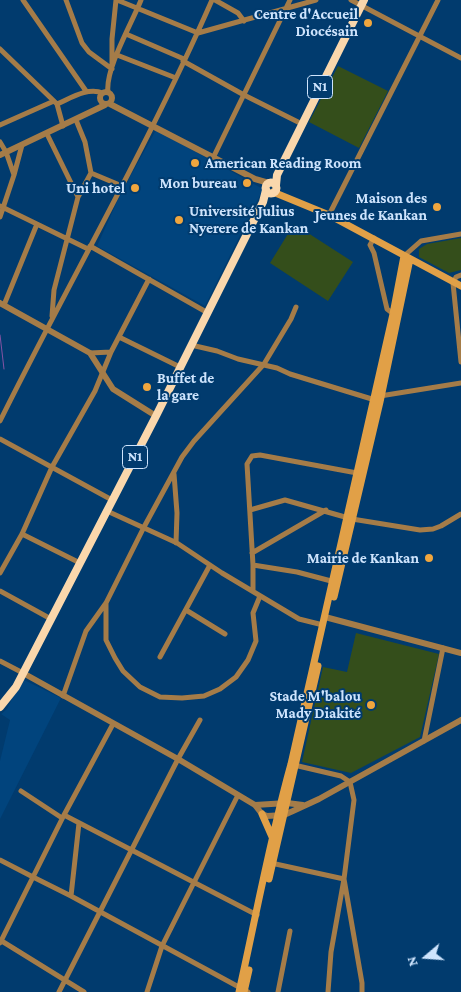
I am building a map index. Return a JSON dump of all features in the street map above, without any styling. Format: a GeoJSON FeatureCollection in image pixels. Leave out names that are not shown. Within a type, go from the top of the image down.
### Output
{"type":"FeatureCollection","features":[{"type":"Feature","properties":{"kind":"highway","name":"N1"},"geometry":{"type":"LineString","coordinates":[[0,707],[12,692],[23,673],[107,512],[363,3]]}},
{"type":"Feature","properties":{"kind":"main road"},"geometry":{"type":"LineString","coordinates":[[271,188],[408,255],[452,283],[461,286]]}},
{"type":"Feature","properties":{"kind":"main road"},"geometry":{"type":"LineString","coordinates":[[243,991],[280,816],[350,518],[408,255]]}},
{"type":"Feature","properties":{"kind":"main road"},"geometry":{"type":"LineString","coordinates":[[350,518],[357,473],[377,398]]}},
{"type":"Feature","properties":{"kind":"main road"},"geometry":{"type":"LineString","coordinates":[[293,765],[323,626],[327,618]]}},
{"type":"Feature","properties":{"kind":"main road"},"geometry":{"type":"LineString","coordinates":[[262,814],[275,840]]}},
{"type":"Feature","properties":{"kind":"main road"},"geometry":{"type":"LineString","coordinates":[[243,991],[257,914],[271,863]]}},
{"type":"Feature","properties":{"kind":"street"},"geometry":{"type":"LineString","coordinates":[[23,0],[86,91]]}},
{"type":"Feature","properties":{"kind":"street"},"geometry":{"type":"LineString","coordinates":[[66,0],[82,43],[89,52],[112,69]]}},
{"type":"Feature","properties":{"kind":"street"},"geometry":{"type":"LineString","coordinates":[[112,69],[112,39],[117,0],[198,33],[316,0]]}},
{"type":"Feature","properties":{"kind":"street"},"geometry":{"type":"LineString","coordinates":[[141,0],[112,69],[106,92],[100,99],[271,188]]}},
{"type":"Feature","properties":{"kind":"street"},"geometry":{"type":"LineString","coordinates":[[0,421],[46,328],[153,126],[214,0],[238,13],[244,21]]}},
{"type":"Feature","properties":{"kind":"street"},"geometry":{"type":"LineString","coordinates":[[213,158],[290,0]]}},
{"type":"Feature","properties":{"kind":"street"},"geometry":{"type":"LineString","coordinates":[[351,0],[363,3],[420,37],[461,58]]}},
{"type":"Feature","properties":{"kind":"street"},"geometry":{"type":"LineString","coordinates":[[328,215],[438,0]]}},
{"type":"Feature","properties":{"kind":"street"},"geometry":{"type":"LineString","coordinates":[[126,34],[184,60],[244,95],[302,124]]}},
{"type":"Feature","properties":{"kind":"street"},"geometry":{"type":"LineString","coordinates":[[0,49],[55,102],[63,126]]}},
{"type":"Feature","properties":{"kind":"street"},"geometry":{"type":"LineString","coordinates":[[118,55],[176,78]]}},
{"type":"Feature","properties":{"kind":"street"},"geometry":{"type":"LineString","coordinates":[[0,125],[86,91],[106,92],[113,97],[107,104],[3,154]]}},
{"type":"Feature","properties":{"kind":"street"},"geometry":{"type":"LineString","coordinates":[[52,318],[54,290],[78,197],[91,173],[85,142],[76,120]]}},
{"type":"Feature","properties":{"kind":"street"},"geometry":{"type":"LineString","coordinates":[[47,134],[78,197]]}},
{"type":"Feature","properties":{"kind":"street"},"geometry":{"type":"LineString","coordinates":[[0,142],[3,154],[14,175]]}},
{"type":"Feature","properties":{"kind":"street"},"geometry":{"type":"LineString","coordinates":[[0,217],[22,145]]}},
{"type":"Feature","properties":{"kind":"street"},"geometry":{"type":"LineString","coordinates":[[91,173],[122,186]]}},
{"type":"Feature","properties":{"kind":"street"},"geometry":{"type":"LineString","coordinates":[[2,207],[68,239],[89,247],[208,313]]}},
{"type":"Feature","properties":{"kind":"street"},"geometry":{"type":"LineString","coordinates":[[37,224],[2,304],[90,353],[114,389],[156,416]]}},
{"type":"Feature","properties":{"kind":"street"},"geometry":{"type":"LineString","coordinates":[[408,255],[425,240],[461,234]]}},
{"type":"Feature","properties":{"kind":"street"},"geometry":{"type":"LineString","coordinates":[[374,238],[370,245],[374,253],[387,309],[396,316]]}},
{"type":"Feature","properties":{"kind":"street"},"geometry":{"type":"LineString","coordinates":[[461,275],[456,277],[452,283],[461,362]]}},
{"type":"Feature","properties":{"kind":"street"},"geometry":{"type":"LineString","coordinates":[[0,573],[22,534],[52,467],[95,391],[111,352],[149,280]]}},
{"type":"Feature","properties":{"kind":"street"},"geometry":{"type":"LineString","coordinates":[[63,696],[86,631],[106,603],[182,457],[194,441],[264,364],[291,319],[296,307]]}},
{"type":"Feature","properties":{"kind":"street"},"geometry":{"type":"LineString","coordinates":[[119,337],[180,367]]}},
{"type":"Feature","properties":{"kind":"street"},"geometry":{"type":"LineString","coordinates":[[191,345],[217,351],[238,359],[264,364],[290,374],[377,398],[461,383]]}},
{"type":"Feature","properties":{"kind":"street"},"geometry":{"type":"LineString","coordinates":[[90,353],[111,352]]}},
{"type":"Feature","properties":{"kind":"street"},"geometry":{"type":"LineString","coordinates":[[0,439],[112,500]]}},
{"type":"Feature","properties":{"kind":"street"},"geometry":{"type":"LineString","coordinates":[[252,591],[253,565],[247,464],[252,456],[357,473]]}},
{"type":"Feature","properties":{"kind":"street"},"geometry":{"type":"LineString","coordinates":[[174,472],[177,513],[176,543]]}},
{"type":"Feature","properties":{"kind":"street"},"geometry":{"type":"LineString","coordinates":[[250,510],[285,500],[350,518],[420,530],[441,526],[461,514]]}},
{"type":"Feature","properties":{"kind":"street"},"geometry":{"type":"LineString","coordinates":[[252,554],[326,510]]}},
{"type":"Feature","properties":{"kind":"street"},"geometry":{"type":"LineString","coordinates":[[107,512],[176,543],[299,619],[323,626]]}},
{"type":"Feature","properties":{"kind":"street"},"geometry":{"type":"LineString","coordinates":[[22,534],[80,563]]}},
{"type":"Feature","properties":{"kind":"street"},"geometry":{"type":"LineString","coordinates":[[160,657],[210,565]]}},
{"type":"Feature","properties":{"kind":"street"},"geometry":{"type":"LineString","coordinates":[[253,565],[297,572],[335,582]]}},
{"type":"Feature","properties":{"kind":"street"},"geometry":{"type":"LineString","coordinates":[[0,591],[51,619]]}},
{"type":"Feature","properties":{"kind":"street"},"geometry":{"type":"LineString","coordinates":[[106,603],[106,640],[124,671],[140,686],[160,697],[182,698],[204,696],[220,689],[236,677],[248,660],[256,641],[253,613],[260,596]]}},
{"type":"Feature","properties":{"kind":"street"},"geometry":{"type":"LineString","coordinates":[[186,610],[225,634]]}},
{"type":"Feature","properties":{"kind":"street"},"geometry":{"type":"LineString","coordinates":[[327,618],[461,653]]}},
{"type":"Feature","properties":{"kind":"street"},"geometry":{"type":"LineString","coordinates":[[424,741],[443,648]]}},
{"type":"Feature","properties":{"kind":"street"},"geometry":{"type":"LineString","coordinates":[[0,661],[178,759],[255,805],[262,814],[267,816],[280,816],[319,799],[461,720]]}},
{"type":"Feature","properties":{"kind":"street"},"geometry":{"type":"LineString","coordinates":[[59,992],[178,759],[200,720]]}},
{"type":"Feature","properties":{"kind":"street"},"geometry":{"type":"LineString","coordinates":[[84,992],[0,941],[113,724]]}},
{"type":"Feature","properties":{"kind":"street"},"geometry":{"type":"LineString","coordinates":[[293,765],[340,776],[350,782],[354,800],[344,879],[335,924],[328,992]]}},
{"type":"Feature","properties":{"kind":"street"},"geometry":{"type":"LineString","coordinates":[[21,791],[63,817],[79,823],[257,914]]}},
{"type":"Feature","properties":{"kind":"street"},"geometry":{"type":"LineString","coordinates":[[147,992],[162,946],[238,795]]}},
{"type":"Feature","properties":{"kind":"street"},"geometry":{"type":"LineString","coordinates":[[255,805],[284,803],[303,805]]}},
{"type":"Feature","properties":{"kind":"street"},"geometry":{"type":"LineString","coordinates":[[71,896],[79,823]]}},
{"type":"Feature","properties":{"kind":"street"},"geometry":{"type":"LineString","coordinates":[[0,860],[100,911],[243,991]]}},
{"type":"Feature","properties":{"kind":"street"},"geometry":{"type":"LineString","coordinates":[[271,863],[344,879]]}},
{"type":"Feature","properties":{"kind":"street"},"geometry":{"type":"LineString","coordinates":[[344,879],[362,992]]}},
{"type":"Feature","properties":{"kind":"street"},"geometry":{"type":"LineString","coordinates":[[278,992],[290,931]]}},
{"type":"Feature","properties":{"kind":"shaded area","name":"Université Julius Nyerere de Kankan"},"geometry":{"type":"Polygon","coordinates":[[[156,130],[263,189],[205,306],[97,246],[121,193],[156,130]]]}},
{"type":"Feature","properties":{"kind":"shaded area"},"geometry":{"type":"Polygon","coordinates":[[[22,679],[61,698],[0,819],[0,761],[10,720],[1,714],[7,709],[22,679]]]}},
{"type":"Feature","properties":{"kind":"green space"},"geometry":{"type":"Polygon","coordinates":[[[338,66],[388,91],[359,148],[309,122],[338,66]]]}},
{"type":"Feature","properties":{"kind":"green space"},"geometry":{"type":"Polygon","coordinates":[[[294,224],[353,262],[328,301],[270,263],[294,224]]]}},
{"type":"Feature","properties":{"kind":"green space"},"geometry":{"type":"Polygon","coordinates":[[[461,238],[461,270],[449,273],[419,257],[419,249],[427,244],[461,238]]]}},
{"type":"Feature","properties":{"kind":"green space","name":"Stade M'balou Mady Diakité"},"geometry":{"type":"Polygon","coordinates":[[[356,633],[439,654],[420,737],[351,773],[302,762],[323,667],[347,672],[356,633]]]}},
{"type":"Feature","properties":{"kind":"waterway"},"geometry":{"type":"LineString","coordinates":[[0,335],[4,369]]}},
{"type":"Feature","properties":{"kind":"place","name":"Centre d'Accueil Diocésain"},"geometry":{"type":"Point","coordinates":[368,23]}},
{"type":"Feature","properties":{"kind":"place","name":"American Reading Room"},"geometry":{"type":"Point","coordinates":[195,163]}},
{"type":"Feature","properties":{"kind":"place","name":"Mon bureau"},"geometry":{"type":"Point","coordinates":[247,183]}},
{"type":"Feature","properties":{"kind":"place","name":"Uni hotel"},"geometry":{"type":"Point","coordinates":[135,188]}},
{"type":"Feature","properties":{"kind":"place","name":"Maison des Jeunes de Kankan"},"geometry":{"type":"Point","coordinates":[437,207]}},
{"type":"Feature","properties":{"kind":"place","name":"Université Julius Nyerere de Kankan"},"geometry":{"type":"Point","coordinates":[179,220]}},
{"type":"Feature","properties":{"kind":"place","name":"Buffet de la gare"},"geometry":{"type":"Point","coordinates":[147,387]}},
{"type":"Feature","properties":{"kind":"place","name":"Mairie de Kankan"},"geometry":{"type":"Point","coordinates":[429,558]}},
{"type":"Feature","properties":{"kind":"place","name":"Stade M'balou Mady Diakité"},"geometry":{"type":"Point","coordinates":[371,705]}}]}
